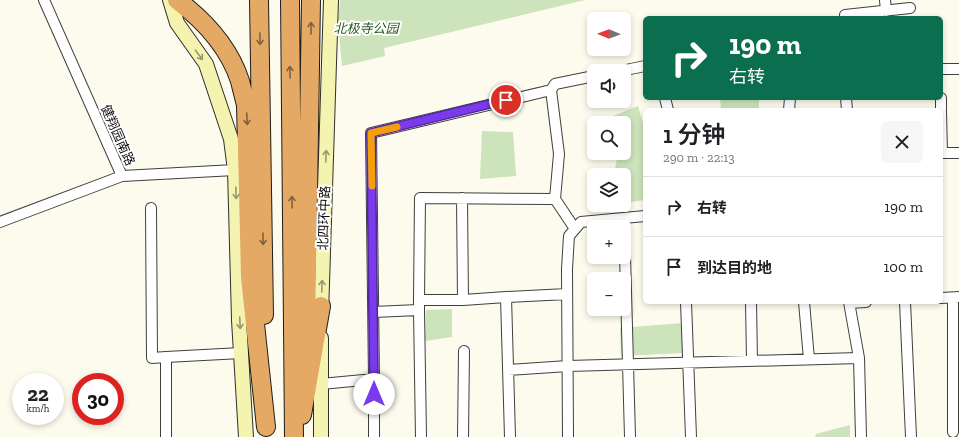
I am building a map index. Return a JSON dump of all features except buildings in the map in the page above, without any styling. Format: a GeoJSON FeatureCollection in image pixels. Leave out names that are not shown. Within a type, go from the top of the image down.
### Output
{"type":"FeatureCollection","features":[{"type":"Feature","properties":{"kind":"highway"},"geometry":{"type":"LineString","coordinates":[[177,0],[215,34],[229,56],[240,81],[246,105],[248,134],[250,277],[266,432]]}},
{"type":"Feature","properties":{"kind":"highway"},"geometry":{"type":"LineString","coordinates":[[259,0],[266,432]]}},
{"type":"Feature","properties":{"kind":"highway"},"geometry":{"type":"LineString","coordinates":[[290,0],[294,437]]}},
{"type":"Feature","properties":{"kind":"highway"},"geometry":{"type":"LineString","coordinates":[[294,395],[306,326],[311,0]]}},
{"type":"Feature","properties":{"kind":"highway"},"geometry":{"type":"LineString","coordinates":[[298,437],[321,306]]}},
{"type":"Feature","properties":{"kind":"street","name":"健翔园南路"},"geometry":{"type":"LineString","coordinates":[[44,0],[122,176],[235,170]]}},
{"type":"Feature","properties":{"kind":"street"},"geometry":{"type":"LineString","coordinates":[[170,0],[177,23],[206,64],[231,139],[235,170],[241,353],[246,437]]}},
{"type":"Feature","properties":{"kind":"street","name":"北四环中路"},"geometry":{"type":"LineString","coordinates":[[321,437],[321,306],[331,0]]}},
{"type":"Feature","properties":{"kind":"street"},"geometry":{"type":"LineString","coordinates":[[886,0],[886,11]]}},
{"type":"Feature","properties":{"kind":"street"},"geometry":{"type":"LineString","coordinates":[[849,16],[910,8]]}},
{"type":"Feature","properties":{"kind":"street"},"geometry":{"type":"LineString","coordinates":[[631,69],[643,66]]}},
{"type":"Feature","properties":{"kind":"street"},"geometry":{"type":"LineString","coordinates":[[943,69],[959,69]]}},
{"type":"Feature","properties":{"kind":"street"},"geometry":{"type":"LineString","coordinates":[[575,229],[555,199],[559,154],[551,90],[555,84],[587,77]]}},
{"type":"Feature","properties":{"kind":"street"},"geometry":{"type":"LineString","coordinates":[[374,437],[371,133],[551,90]]}},
{"type":"Feature","properties":{"kind":"street"},"geometry":{"type":"LineString","coordinates":[[943,153],[959,153]]}},
{"type":"Feature","properties":{"kind":"street"},"geometry":{"type":"LineString","coordinates":[[0,222],[122,176]]}},
{"type":"Feature","properties":{"kind":"street"},"geometry":{"type":"LineString","coordinates":[[421,437],[419,310],[420,198],[555,199]]}},
{"type":"Feature","properties":{"kind":"street"},"geometry":{"type":"LineString","coordinates":[[462,198],[463,300]]}},
{"type":"Feature","properties":{"kind":"street"},"geometry":{"type":"LineString","coordinates":[[151,208],[152,358],[241,353]]}},
{"type":"Feature","properties":{"kind":"street"},"geometry":{"type":"LineString","coordinates":[[568,437],[567,294],[569,236],[581,222],[643,216]]}},
{"type":"Feature","properties":{"kind":"street"},"geometry":{"type":"LineString","coordinates":[[624,218],[630,437]]}},
{"type":"Feature","properties":{"kind":"street"},"geometry":{"type":"LineString","coordinates":[[419,300],[463,300],[567,294]]}},
{"type":"Feature","properties":{"kind":"street"},"geometry":{"type":"LineString","coordinates":[[506,297],[510,437]]}},
{"type":"Feature","properties":{"kind":"street"},"geometry":{"type":"LineString","coordinates":[[943,298],[956,298],[954,433]]}},
{"type":"Feature","properties":{"kind":"street"},"geometry":{"type":"LineString","coordinates":[[686,304],[691,437]]}},
{"type":"Feature","properties":{"kind":"street"},"geometry":{"type":"LineString","coordinates":[[751,304],[752,361]]}},
{"type":"Feature","properties":{"kind":"street"},"geometry":{"type":"LineString","coordinates":[[804,304],[809,359]]}},
{"type":"Feature","properties":{"kind":"street"},"geometry":{"type":"LineString","coordinates":[[849,304],[859,358],[861,437]]}},
{"type":"Feature","properties":{"kind":"street"},"geometry":{"type":"LineString","coordinates":[[905,304],[911,437]]}},
{"type":"Feature","properties":{"kind":"street"},"geometry":{"type":"LineString","coordinates":[[373,312],[419,310]]}},
{"type":"Feature","properties":{"kind":"street"},"geometry":{"type":"LineString","coordinates":[[463,437],[464,351]]}},
{"type":"Feature","properties":{"kind":"street"},"geometry":{"type":"LineString","coordinates":[[166,357],[166,437]]}},
{"type":"Feature","properties":{"kind":"street"},"geometry":{"type":"LineString","coordinates":[[508,370],[568,366],[859,358]]}},
{"type":"Feature","properties":{"kind":"street"},"geometry":{"type":"LineString","coordinates":[[321,384],[374,379]]}},
{"type":"Feature","properties":{"kind":"green space","name":"北极寺公园"},"geometry":{"type":"Polygon","coordinates":[[[340,0],[585,0],[384,48],[385,56],[342,66],[338,24],[340,0]]]}},
{"type":"Feature","properties":{"kind":"green space"},"geometry":{"type":"Polygon","coordinates":[[[720,100],[759,100],[759,108],[721,108],[720,100]]]}},
{"type":"Feature","properties":{"kind":"green space"},"geometry":{"type":"Polygon","coordinates":[[[638,106],[643,124],[643,200],[631,202],[631,168],[615,168],[617,160],[631,160],[631,116],[613,116],[638,106]]]}},
{"type":"Feature","properties":{"kind":"green space"},"geometry":{"type":"Polygon","coordinates":[[[482,131],[513,132],[516,176],[480,179],[482,131]]]}},
{"type":"Feature","properties":{"kind":"green space"},"geometry":{"type":"Polygon","coordinates":[[[452,309],[452,337],[425,341],[426,310],[452,309]]]}},
{"type":"Feature","properties":{"kind":"green space"},"geometry":{"type":"Polygon","coordinates":[[[683,323],[684,353],[621,356],[620,328],[683,323]]]}},
{"type":"Feature","properties":{"kind":"green space"},"geometry":{"type":"Polygon","coordinates":[[[850,425],[850,437],[815,437],[816,434],[850,425]]]}},
{"type":"Feature","properties":{"kind":"slow traffic"},"geometry":{"type":"LineString","coordinates":[[372,186],[371,133],[397,127]]}},
{"type":"Feature","properties":{"kind":"route"},"geometry":{"type":"LineString","coordinates":[[374,394],[371,133],[506,100]]}}]}
